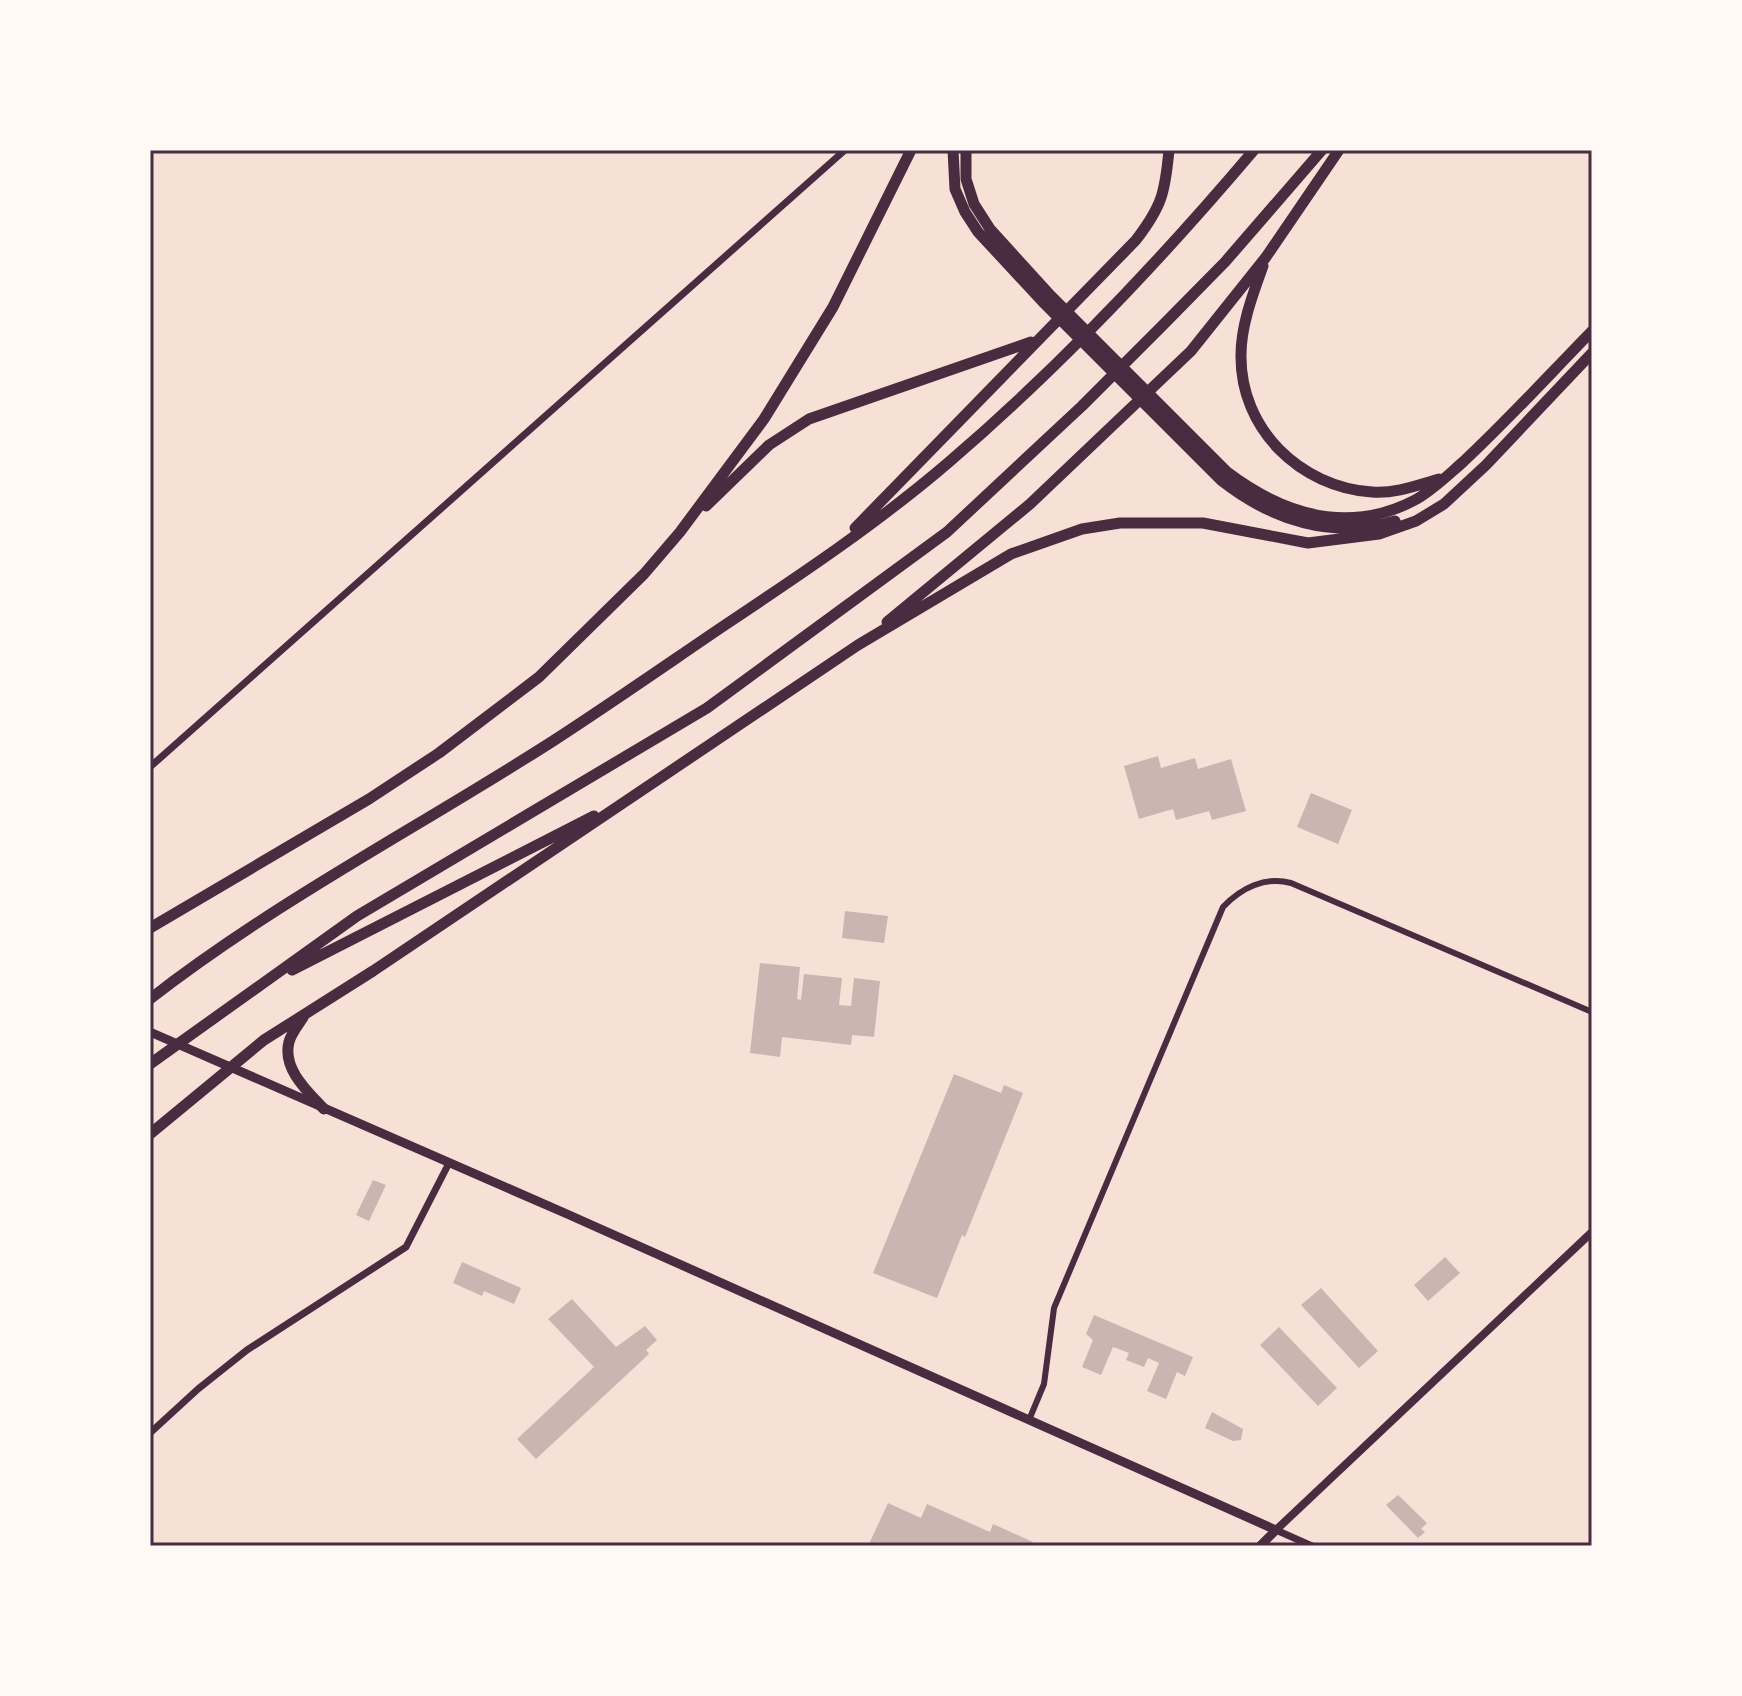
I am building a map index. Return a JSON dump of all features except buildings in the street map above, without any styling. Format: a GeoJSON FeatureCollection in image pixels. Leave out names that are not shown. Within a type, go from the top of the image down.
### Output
{"type":"FeatureCollection","features":[{"type":"Feature","properties":{"kind":"highway"},"geometry":{"type":"LineString","coordinates":[[150,928],[369,799],[451,744],[539,677],[644,574],[680,532],[764,419],[833,307],[911,150]]}},
{"type":"Feature","properties":{"kind":"highway"},"geometry":{"type":"LineString","coordinates":[[953,150],[955,189],[978,232],[1161,414],[1222,481],[1247,501],[1302,524],[1359,528],[1386,524],[1412,515],[1469,481]]}},
{"type":"Feature","properties":{"kind":"highway"},"geometry":{"type":"LineString","coordinates":[[966,150],[966,179],[974,204],[990,229],[1046,298]]}},
{"type":"Feature","properties":{"kind":"highway"},"geometry":{"type":"LineString","coordinates":[[827,557],[1136,240],[1156,213],[1166,181],[1169,150]]}},
{"type":"Feature","properties":{"kind":"highway"},"geometry":{"type":"LineString","coordinates":[[155,995],[275,913],[566,732],[827,557],[947,463],[1011,406],[1118,303],[1254,150]]}},
{"type":"Feature","properties":{"kind":"highway"},"geometry":{"type":"LineString","coordinates":[[150,1064],[357,916],[707,708],[947,532],[1082,406],[1225,262],[1322,150]]}},
{"type":"Feature","properties":{"kind":"highway"},"geometry":{"type":"LineString","coordinates":[[858,645],[1030,504],[1180,362],[1266,257],[1339,150]]}},
{"type":"Feature","properties":{"kind":"highway"},"geometry":{"type":"LineString","coordinates":[[1266,257],[1250,303],[1240,352],[1244,396],[1271,440],[1300,468],[1351,490],[1376,493],[1447,476]]}},
{"type":"Feature","properties":{"kind":"highway"},"geometry":{"type":"LineString","coordinates":[[1161,414],[1227,472],[1279,505],[1303,513],[1359,518],[1416,500],[1447,476],[1592,331]]}},
{"type":"Feature","properties":{"kind":"highway"},"geometry":{"type":"LineString","coordinates":[[680,532],[769,445],[809,419],[1036,340]]}},
{"type":"Feature","properties":{"kind":"highway"},"geometry":{"type":"LineString","coordinates":[[150,1134],[246,1052],[373,971],[858,645],[1011,554],[1082,529],[1120,523],[1203,523],[1308,543],[1379,534],[1416,521],[1444,504],[1592,353]]}},
{"type":"Feature","properties":{"kind":"highway"},"geometry":{"type":"LineString","coordinates":[[259,987],[639,792]]}},
{"type":"Feature","properties":{"kind":"highway"},"geometry":{"type":"LineString","coordinates":[[307,1011],[289,1040],[288,1054],[293,1070],[324,1109]]}},
{"type":"Feature","properties":{"kind":"main road"},"geometry":{"type":"LineString","coordinates":[[150,1032],[1276,1530]]}},
{"type":"Feature","properties":{"kind":"main road"},"geometry":{"type":"LineString","coordinates":[[1260,1546],[1592,1232]]}},
{"type":"Feature","properties":{"kind":"street"},"geometry":{"type":"LineString","coordinates":[[150,767],[845,150]]}},
{"type":"Feature","properties":{"kind":"street"},"geometry":{"type":"LineString","coordinates":[[1029,1420],[1044,1384],[1054,1308],[1223,907],[1241,891],[1268,881],[1291,883],[1592,1012]]}},
{"type":"Feature","properties":{"kind":"street"},"geometry":{"type":"LineString","coordinates":[[150,1433],[247,1350],[406,1247],[449,1163]]}},
{"type":"Feature","properties":{"kind":"street"},"geometry":{"type":"LineString","coordinates":[[1276,1530],[1312,1546]]}}]}
